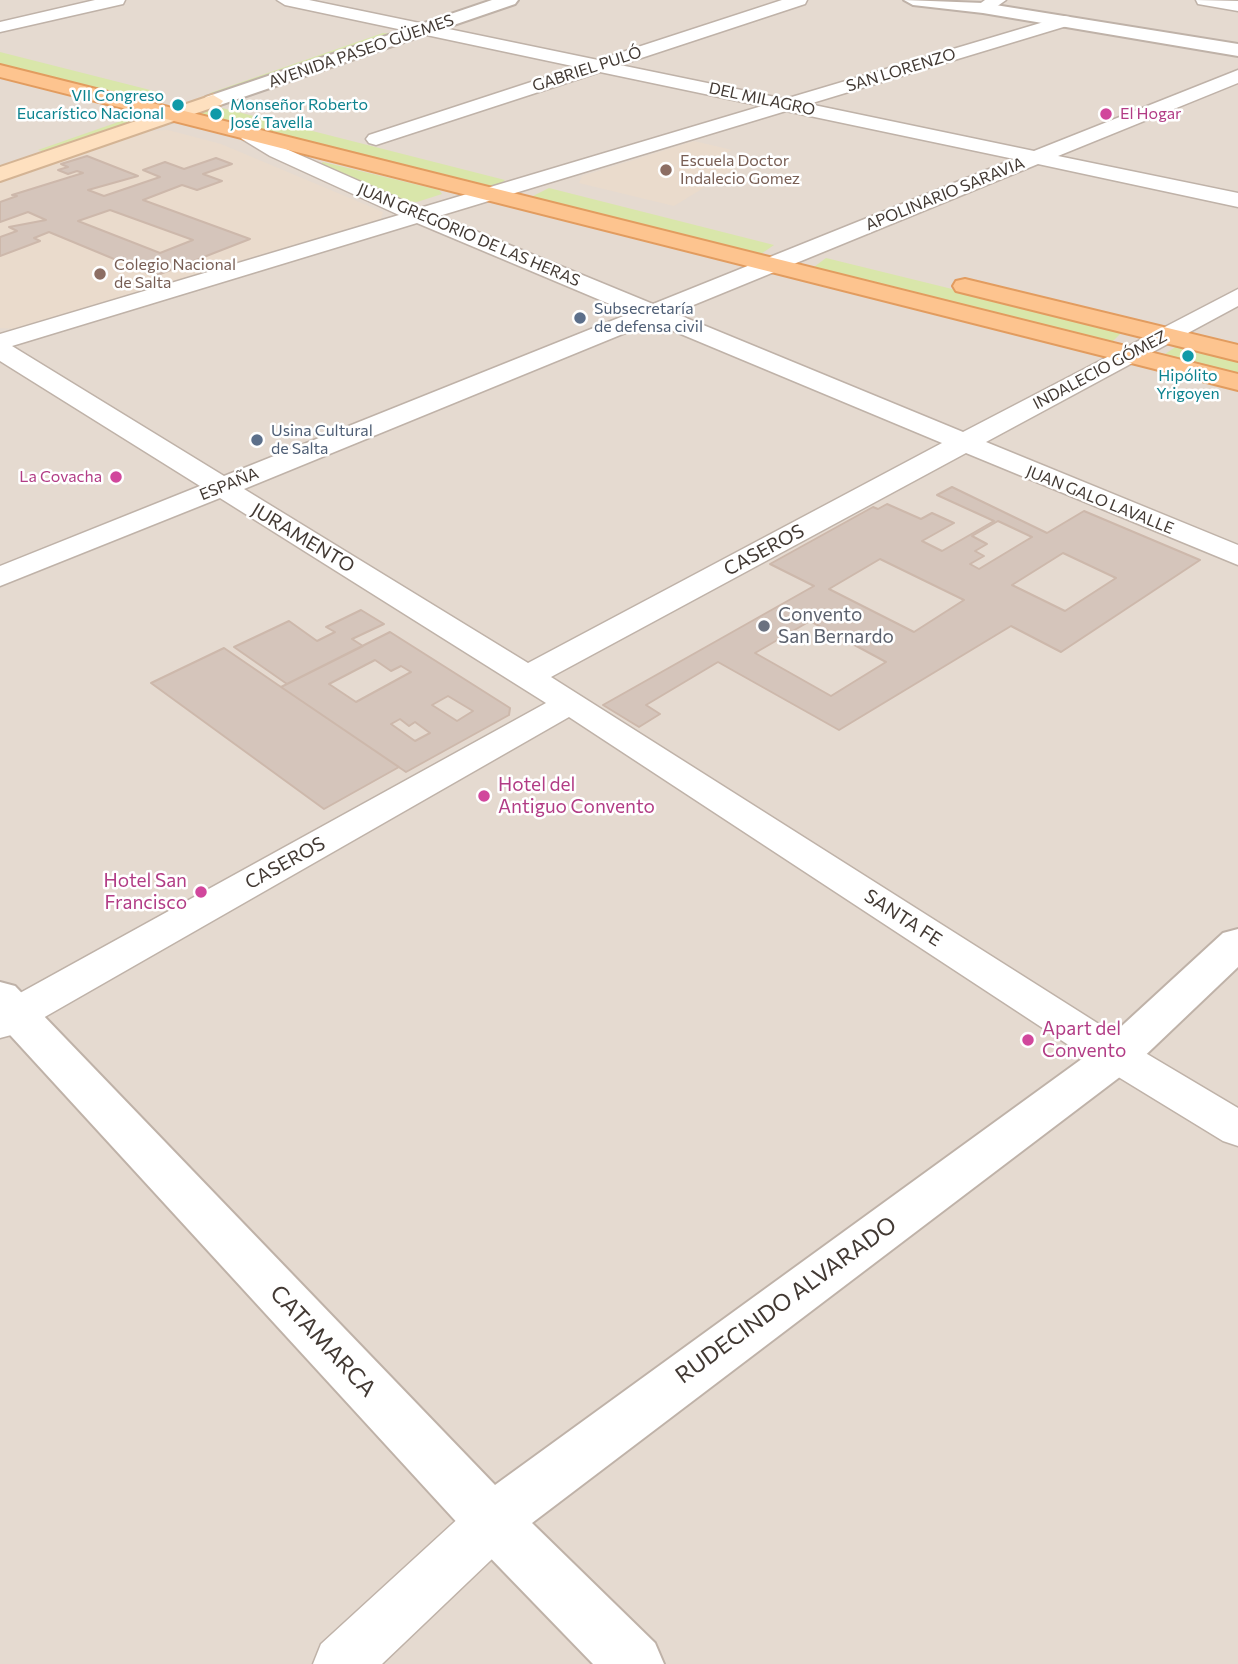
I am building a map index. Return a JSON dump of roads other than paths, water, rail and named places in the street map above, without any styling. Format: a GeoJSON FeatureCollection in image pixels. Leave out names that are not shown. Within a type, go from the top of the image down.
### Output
{"type":"FeatureCollection","features":[{"type":"Feature","properties":{"kind":"main road"},"geometry":{"type":"LineString","coordinates":[[0,71],[248,135],[497,183],[776,265],[1238,382]]}},
{"type":"Feature","properties":{"kind":"main road"},"geometry":{"type":"LineString","coordinates":[[0,156],[143,108],[179,93],[247,109]]}},
{"type":"Feature","properties":{"kind":"main road"},"geometry":{"type":"LineString","coordinates":[[0,174],[213,101]]}},
{"type":"Feature","properties":{"kind":"main road"},"geometry":{"type":"LineString","coordinates":[[350,133],[413,149]]}},
{"type":"Feature","properties":{"kind":"main road"},"geometry":{"type":"LineString","coordinates":[[538,180],[584,192]]}},
{"type":"Feature","properties":{"kind":"main road"},"geometry":{"type":"LineString","coordinates":[[774,240],[848,258]]}},
{"type":"Feature","properties":{"kind":"main road"},"geometry":{"type":"LineString","coordinates":[[940,280],[1238,354]]}},
{"type":"Feature","properties":{"kind":"street"},"geometry":{"type":"LineString","coordinates":[[0,27],[117,0]]}},
{"type":"Feature","properties":{"kind":"street","name":"DEL MILAGRO"},"geometry":{"type":"LineString","coordinates":[[285,0],[1238,200]]}},
{"type":"Feature","properties":{"kind":"street","name":"AVENIDA PASEO GÜEMES"},"geometry":{"type":"LineString","coordinates":[[179,93],[468,0]]}},
{"type":"Feature","properties":{"kind":"street","name":"AVENIDA PASEO GÜEMES"},"geometry":{"type":"LineString","coordinates":[[213,101],[509,0]]}},
{"type":"Feature","properties":{"kind":"street","name":"GABRIEL PULÓ"},"geometry":{"type":"LineString","coordinates":[[376,139],[799,0]]}},
{"type":"Feature","properties":{"kind":"street"},"geometry":{"type":"LineString","coordinates":[[913,0],[990,4],[1064,20],[1238,50]]}},
{"type":"Feature","properties":{"kind":"street"},"geometry":{"type":"LineString","coordinates":[[1204,0],[1238,6]]}},
{"type":"Feature","properties":{"kind":"street","name":"SAN LORENZO"},"geometry":{"type":"LineString","coordinates":[[0,342],[422,217],[497,183],[538,180],[1064,20]]}},
{"type":"Feature","properties":{"kind":"street","name":"APOLINARIO SARAVIA"},"geometry":{"type":"LineString","coordinates":[[653,313],[1238,76]]}},
{"type":"Feature","properties":{"kind":"street","name":"JUAN GREGORIO DE LAS HERAS"},"geometry":{"type":"LineString","coordinates":[[248,135],[277,152],[422,217],[962,444]]}},
{"type":"Feature","properties":{"kind":"street","name":"INDALECIO GÓMEZ"},"geometry":{"type":"LineString","coordinates":[[962,444],[1238,296]]}},
{"type":"Feature","properties":{"kind":"street","name":"ESPAÑA"},"geometry":{"type":"LineString","coordinates":[[0,577],[653,313]]}},
{"type":"Feature","properties":{"kind":"street","name":"JURAMENTO"},"geometry":{"type":"LineString","coordinates":[[0,350],[570,703]]}},
{"type":"Feature","properties":{"kind":"street","name":"JUAN GALO LAVALLE"},"geometry":{"type":"LineString","coordinates":[[962,444],[1238,556]]}},
{"type":"Feature","properties":{"kind":"street","name":"CASEROS"},"geometry":{"type":"LineString","coordinates":[[528,676],[962,444]]}},
{"type":"Feature","properties":{"kind":"street","name":"CASEROS"},"geometry":{"type":"LineString","coordinates":[[5,1011],[570,703]]}},
{"type":"Feature","properties":{"kind":"street","name":"SANTA FE"},"geometry":{"type":"LineString","coordinates":[[570,703],[1118,1056],[1238,1129]]}},
{"type":"Feature","properties":{"kind":"street","name":"RUDECINDO ALVARADO"},"geometry":{"type":"LineString","coordinates":[[341,1664],[536,1485],[1118,1056],[1238,943]]}},
{"type":"Feature","properties":{"kind":"street","name":"CATAMARCA"},"geometry":{"type":"LineString","coordinates":[[5,1011],[493,1522],[634,1664]]}},
{"type":"Feature","properties":{"kind":"place","name":"VII Congreso Eucarístico Nacional"},"geometry":{"type":"Point","coordinates":[178,105]}},
{"type":"Feature","properties":{"kind":"place","name":"Monseñor Roberto José Tavella"},"geometry":{"type":"Point","coordinates":[216,114]}},
{"type":"Feature","properties":{"kind":"place","name":"El Hogar"},"geometry":{"type":"Point","coordinates":[1106,114]}},
{"type":"Feature","properties":{"kind":"place","name":"Escuela Doctor Indalecio Gomez"},"geometry":{"type":"Point","coordinates":[666,170]}},
{"type":"Feature","properties":{"kind":"place","name":"Colegio Nacional de Salta"},"geometry":{"type":"Point","coordinates":[100,274]}},
{"type":"Feature","properties":{"kind":"place","name":"Subsecretaría de defensa civil"},"geometry":{"type":"Point","coordinates":[580,318]}},
{"type":"Feature","properties":{"kind":"place","name":"Hipólito Yrigoyen"},"geometry":{"type":"Point","coordinates":[1188,356]}},
{"type":"Feature","properties":{"kind":"place","name":"Usina Cultural de Salta"},"geometry":{"type":"Point","coordinates":[257,440]}},
{"type":"Feature","properties":{"kind":"place","name":"La Covacha"},"geometry":{"type":"Point","coordinates":[116,477]}},
{"type":"Feature","properties":{"kind":"place","name":"Convento San Bernardo"},"geometry":{"type":"Point","coordinates":[764,626]}},
{"type":"Feature","properties":{"kind":"place","name":"Hotel del Antiguo Convento"},"geometry":{"type":"Point","coordinates":[484,796]}},
{"type":"Feature","properties":{"kind":"place","name":"Hotel San Francisco"},"geometry":{"type":"Point","coordinates":[201,892]}},
{"type":"Feature","properties":{"kind":"place","name":"Apart del Convento"},"geometry":{"type":"Point","coordinates":[1028,1040]}}]}
